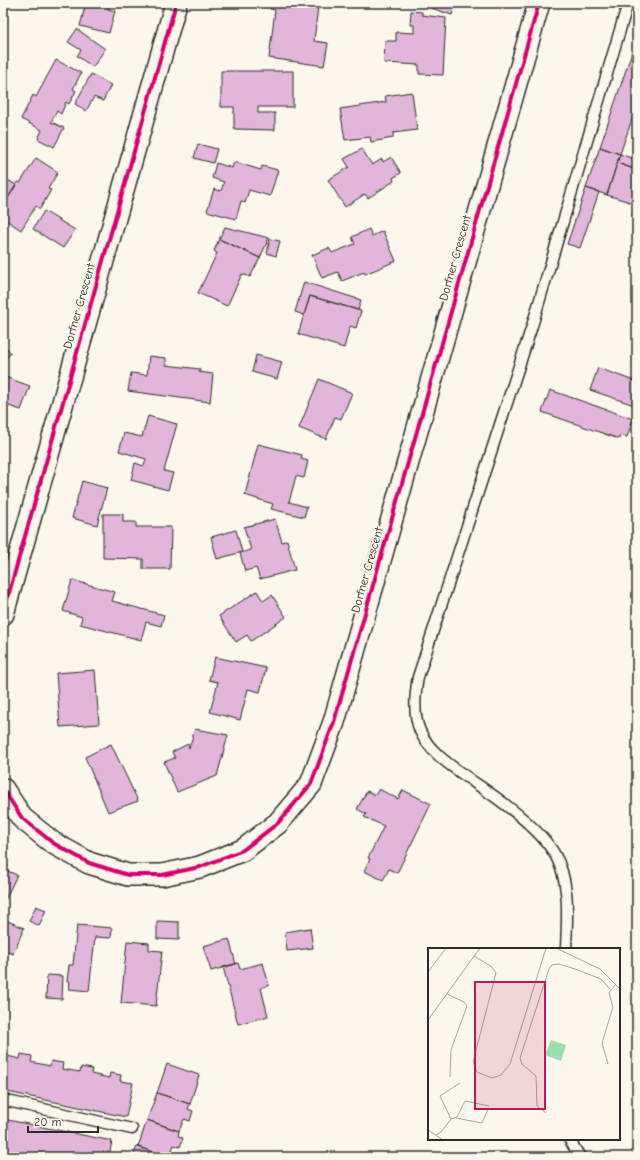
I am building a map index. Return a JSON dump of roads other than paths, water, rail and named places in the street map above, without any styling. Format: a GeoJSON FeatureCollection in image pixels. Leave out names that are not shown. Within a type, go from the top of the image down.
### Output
{"type":"FeatureCollection","features":[{"type":"Feature","properties":{"kind":"street","name":"Dorfner Crescent"},"geometry":{"type":"LineString","coordinates":[[3,614],[176,3]]}},
{"type":"Feature","properties":{"kind":"street","name":"Dorfner Crescent"},"geometry":{"type":"LineString","coordinates":[[3,789],[22,818],[53,844],[90,863],[128,875],[162,875],[200,867],[243,850],[278,823],[311,784],[334,722],[539,3]]}},
{"type":"Feature","properties":{"kind":"lane"},"geometry":{"type":"LineString","coordinates":[[566,948],[567,908],[563,879],[554,853],[536,831],[489,792],[444,760],[431,748],[420,731],[416,711],[416,691],[418,677],[532,326],[628,3]]}},
{"type":"Feature","properties":{"kind":"lane"},"geometry":{"type":"LineString","coordinates":[[3,1100],[132,1129]]}},
{"type":"Feature","properties":{"kind":"lane"},"geometry":{"type":"LineString","coordinates":[[570,1140],[580,1157]]}}]}
